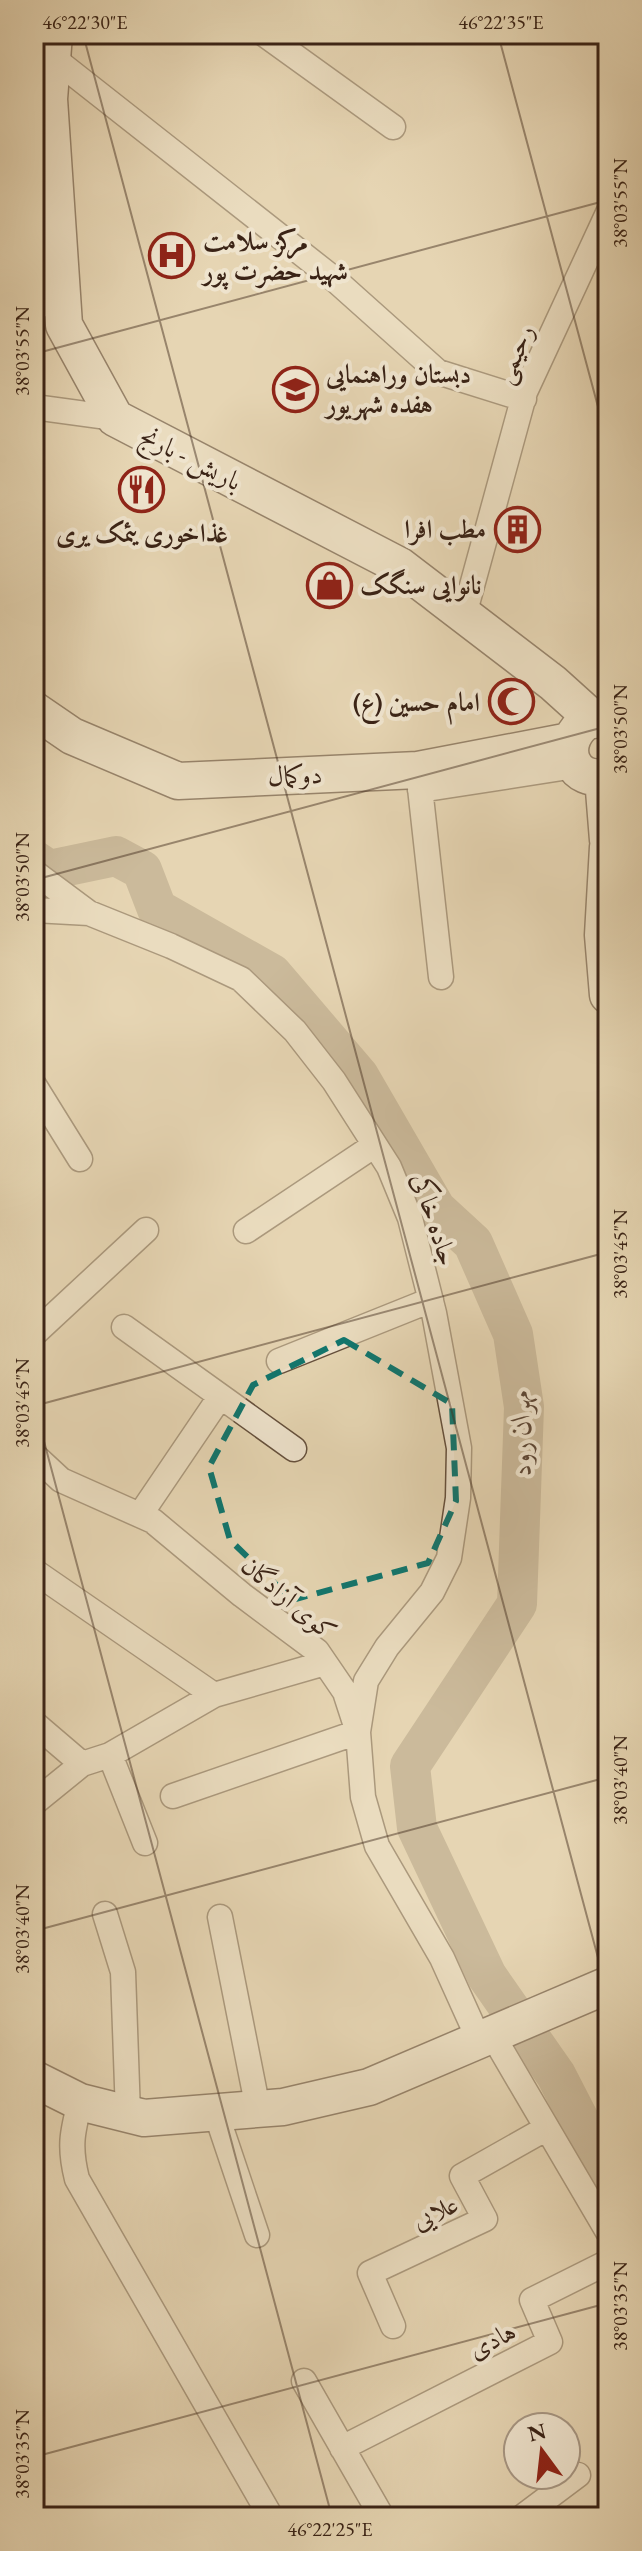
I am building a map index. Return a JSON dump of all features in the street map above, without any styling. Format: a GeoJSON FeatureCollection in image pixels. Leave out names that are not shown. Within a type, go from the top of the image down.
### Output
{"type":"FeatureCollection","features":[{"type":"Feature","properties":{"kind":"main road","name":"باریش - بارنج"},"geometry":{"type":"LineString","coordinates":[[53,46],[49,99],[48,303],[64,325],[115,418],[400,566],[553,683],[593,750]]}},
{"type":"Feature","properties":{"kind":"main road","name":"دوکمال"},"geometry":{"type":"LineString","coordinates":[[34,710],[72,736],[178,781],[419,780],[593,750]]}},
{"type":"Feature","properties":{"kind":"main road"},"geometry":{"type":"LineString","coordinates":[[593,750],[608,840]]}},
{"type":"Feature","properties":{"kind":"main road"},"geometry":{"type":"LineString","coordinates":[[608,847],[603,935],[608,995]]}},
{"type":"Feature","properties":{"kind":"main road"},"geometry":{"type":"LineString","coordinates":[[34,2079],[80,2102],[144,2118],[283,2107],[369,2087],[487,2039],[604,1986]]}},
{"type":"Feature","properties":{"kind":"street"},"geometry":{"type":"LineString","coordinates":[[264,34],[393,127]]}},
{"type":"Feature","properties":{"kind":"street"},"geometry":{"type":"LineString","coordinates":[[53,46],[334,279],[438,372],[524,399]]}},
{"type":"Feature","properties":{"kind":"street","name":"رحیمی"},"geometry":{"type":"LineString","coordinates":[[464,615],[524,399],[608,213]]}},
{"type":"Feature","properties":{"kind":"street"},"geometry":{"type":"LineString","coordinates":[[34,407],[115,418]]}},
{"type":"Feature","properties":{"kind":"street"},"geometry":{"type":"LineString","coordinates":[[419,780],[441,977]]}},
{"type":"Feature","properties":{"kind":"street","name":"جاده خاکی"},"geometry":{"type":"LineString","coordinates":[[34,872],[89,913],[241,979],[295,1031],[334,1081],[389,1167],[410,1218],[431,1300],[459,1448],[458,1498],[449,1558],[432,1592],[387,1647],[366,1681],[358,1732]]}},
{"type":"Feature","properties":{"kind":"street"},"geometry":{"type":"LineString","coordinates":[[34,910],[89,913]]}},
{"type":"Feature","properties":{"kind":"street"},"geometry":{"type":"LineString","coordinates":[[34,1085],[80,1159]]}},
{"type":"Feature","properties":{"kind":"street"},"geometry":{"type":"LineString","coordinates":[[246,1231],[375,1145]]}},
{"type":"Feature","properties":{"kind":"street"},"geometry":{"type":"LineString","coordinates":[[34,1334],[146,1230]]}},
{"type":"Feature","properties":{"kind":"street"},"geometry":{"type":"LineString","coordinates":[[279,1361],[431,1300]]}},
{"type":"Feature","properties":{"kind":"street"},"geometry":{"type":"LineString","coordinates":[[124,1327],[294,1449]]}},
{"type":"Feature","properties":{"kind":"street"},"geometry":{"type":"LineString","coordinates":[[140,1515],[220,1397]]}},
{"type":"Feature","properties":{"kind":"street","name":"کوی آزادگان"},"geometry":{"type":"LineString","coordinates":[[34,1455],[61,1480],[153,1521],[242,1595],[317,1651],[345,1692],[358,1732],[363,1797],[377,1846],[487,2039],[547,2128],[608,2232]]}},
{"type":"Feature","properties":{"kind":"street"},"geometry":{"type":"LineString","coordinates":[[34,1571],[214,1695]]}},
{"type":"Feature","properties":{"kind":"street"},"geometry":{"type":"LineString","coordinates":[[34,1803],[82,1764],[110,1755],[214,1695],[325,1663]]}},
{"type":"Feature","properties":{"kind":"street"},"geometry":{"type":"LineString","coordinates":[[34,1723],[82,1764]]}},
{"type":"Feature","properties":{"kind":"street"},"geometry":{"type":"LineString","coordinates":[[173,1796],[358,1732]]}},
{"type":"Feature","properties":{"kind":"street"},"geometry":{"type":"LineString","coordinates":[[110,1755],[145,1843]]}},
{"type":"Feature","properties":{"kind":"street"},"geometry":{"type":"LineString","coordinates":[[105,1914],[123,1972],[128,2114]]}},
{"type":"Feature","properties":{"kind":"street"},"geometry":{"type":"LineString","coordinates":[[220,1917],[258,2109]]}},
{"type":"Feature","properties":{"kind":"street"},"geometry":{"type":"LineString","coordinates":[[80,2102],[70,2138],[77,2179],[271,2517]]}},
{"type":"Feature","properties":{"kind":"street"},"geometry":{"type":"LineString","coordinates":[[216,2113],[257,2235]]}},
{"type":"Feature","properties":{"kind":"street","name":"علایی"},"geometry":{"type":"LineString","coordinates":[[393,2326],[370,2273],[485,2219],[462,2176],[547,2128]]}},
{"type":"Feature","properties":{"kind":"street","name":"هادی"},"geometry":{"type":"LineString","coordinates":[[342,2448],[550,2342],[532,2300],[608,2262]]}},
{"type":"Feature","properties":{"kind":"street"},"geometry":{"type":"LineString","coordinates":[[304,2381],[382,2517]]}},
{"type":"Feature","properties":{"kind":"street"},"geometry":{"type":"LineString","coordinates":[[522,2517],[557,2491]]}},
{"type":"Feature","properties":{"kind":"highlighted area"},"geometry":{"type":"Polygon","coordinates":[[[344,1340],[452,1404],[456,1501],[428,1563],[292,1600],[230,1540],[209,1467],[253,1385],[344,1340]]]}},
{"type":"Feature","properties":{"kind":"waterway","name":"مهران رود"},"geometry":{"type":"LineString","coordinates":[[34,860],[49,870],[116,856],[142,870],[157,909],[272,974],[359,1076],[436,1209],[473,1243],[513,1334],[524,1407],[517,1604],[410,1766],[417,1828],[487,1976],[556,2075],[608,2176]]}},
{"type":"Feature","properties":{"kind":"place","name":"مرکز سلامت شهید حضرت پور"},"geometry":{"type":"Point","coordinates":[172,256]}},
{"type":"Feature","properties":{"kind":"place","name":"دبستان وراهنمایی هفده شهریور"},"geometry":{"type":"Point","coordinates":[295,389]}},
{"type":"Feature","properties":{"kind":"place","name":"غذاخوری یئمک یری"},"geometry":{"type":"Point","coordinates":[142,490]}},
{"type":"Feature","properties":{"kind":"place","name":"مطب افرا"},"geometry":{"type":"Point","coordinates":[517,529]}},
{"type":"Feature","properties":{"kind":"place","name":"نانوایی سنگک"},"geometry":{"type":"Point","coordinates":[329,585]}},
{"type":"Feature","properties":{"kind":"place","name":"امام حسین (ع)"},"geometry":{"type":"Point","coordinates":[511,702]}}]}
